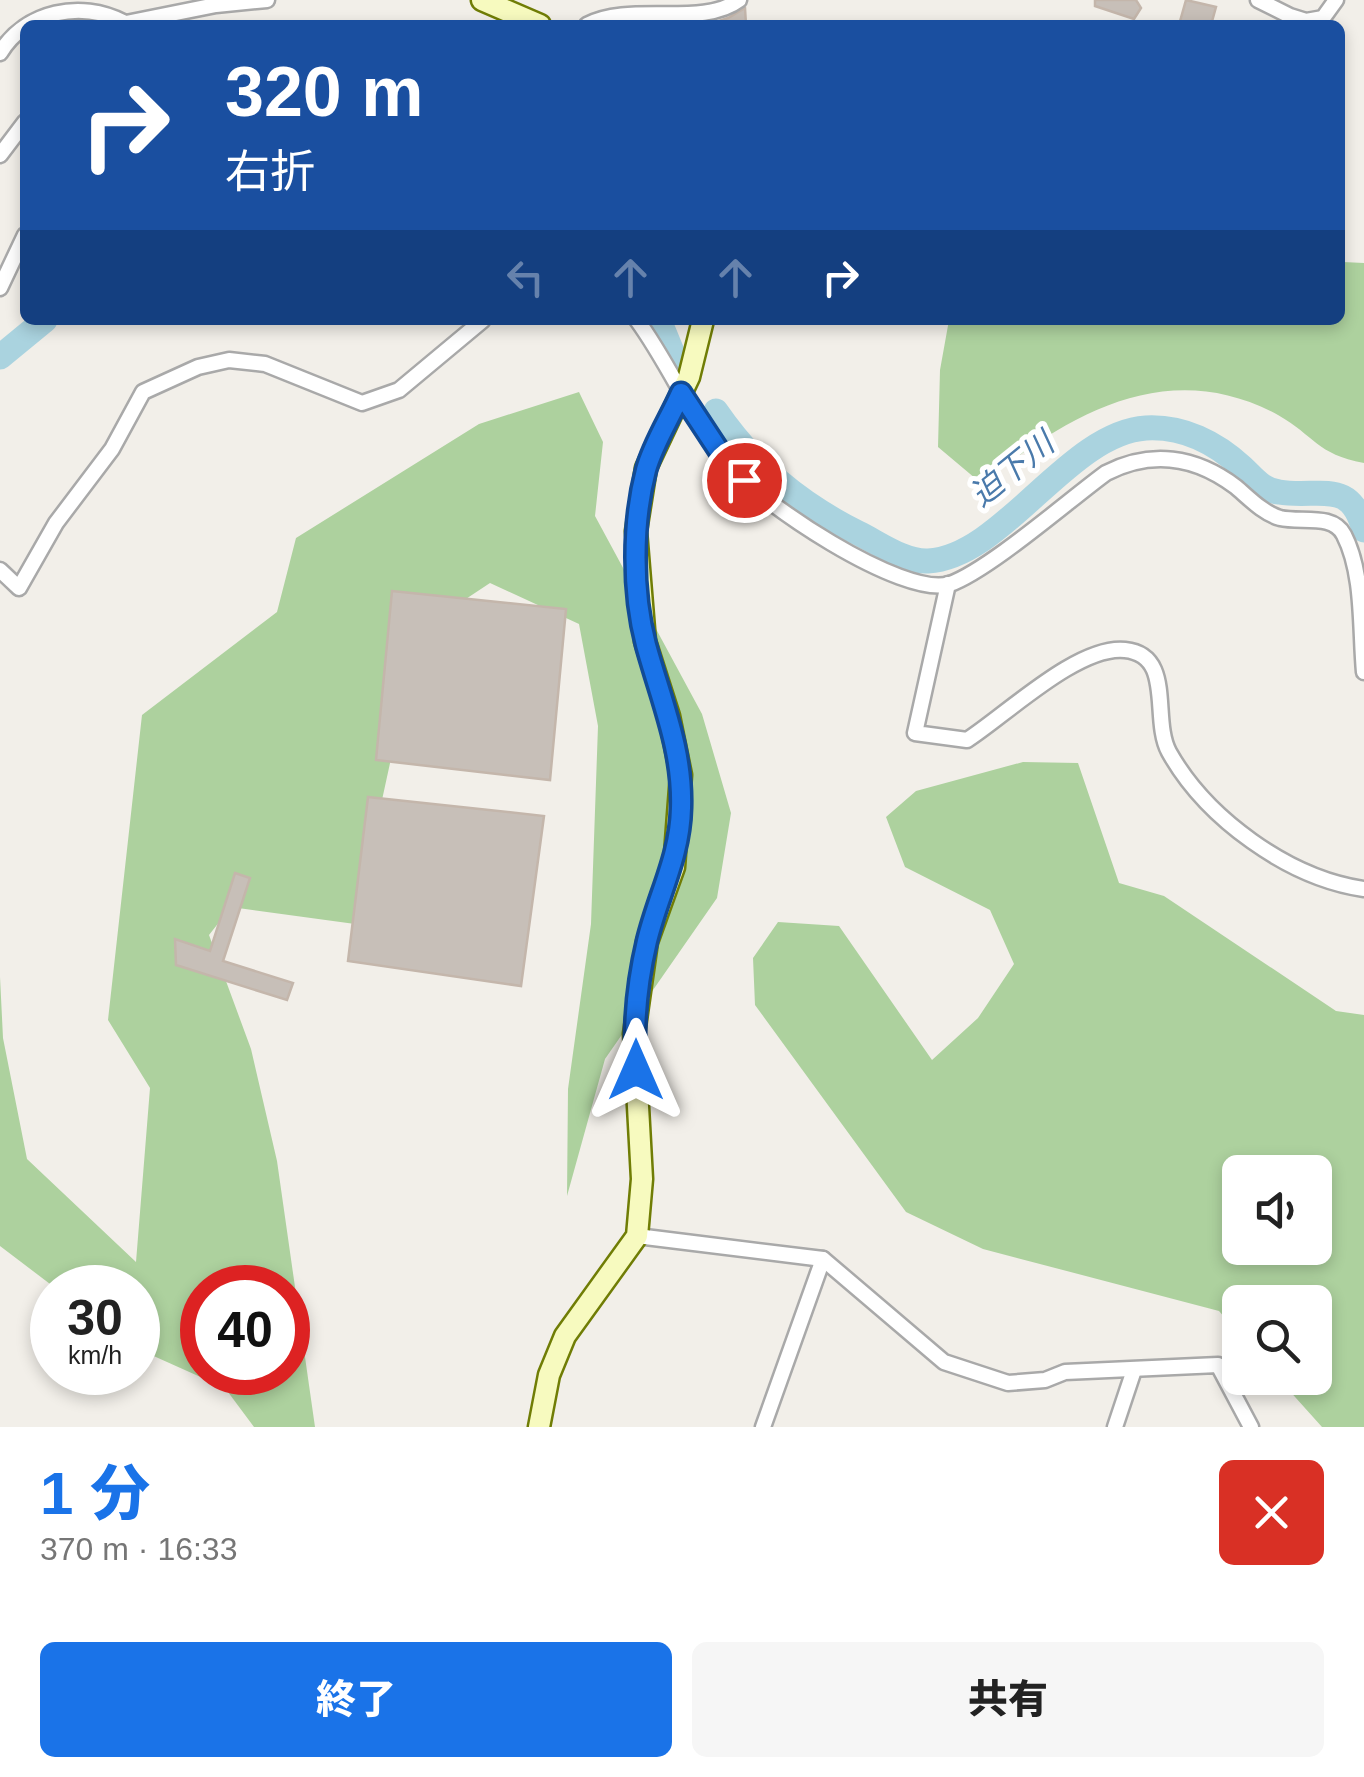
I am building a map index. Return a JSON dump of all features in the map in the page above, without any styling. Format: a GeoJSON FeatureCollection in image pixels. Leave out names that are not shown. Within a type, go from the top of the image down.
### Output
{"type":"FeatureCollection","features":[{"type":"Feature","properties":{"kind":"street"},"geometry":{"type":"LineString","coordinates":[[139,20],[266,0]]}},
{"type":"Feature","properties":{"kind":"street"},"geometry":{"type":"LineString","coordinates":[[482,0],[528,20]]}},
{"type":"Feature","properties":{"kind":"street"},"geometry":{"type":"LineString","coordinates":[[603,20],[722,9],[739,0]]}},
{"type":"Feature","properties":{"kind":"street"},"geometry":{"type":"LineString","coordinates":[[1258,0],[1304,20]]}},
{"type":"Feature","properties":{"kind":"street"},"geometry":{"type":"LineString","coordinates":[[1312,20],[1323,18],[1336,0]]}},
{"type":"Feature","properties":{"kind":"street"},"geometry":{"type":"LineString","coordinates":[[32,20],[55,9],[97,6],[116,20]]}},
{"type":"Feature","properties":{"kind":"street"},"geometry":{"type":"LineString","coordinates":[[0,53],[20,26]]}},
{"type":"Feature","properties":{"kind":"street"},"geometry":{"type":"LineString","coordinates":[[0,155],[20,129]]}},
{"type":"Feature","properties":{"kind":"street"},"geometry":{"type":"LineString","coordinates":[[0,288],[20,246]]}},
{"type":"Feature","properties":{"kind":"street"},"geometry":{"type":"LineString","coordinates":[[0,570],[19,588],[56,523],[112,449],[142,392],[198,367],[229,360],[265,364],[362,404],[400,390],[477,325]]}},
{"type":"Feature","properties":{"kind":"street"},"geometry":{"type":"LineString","coordinates":[[639,325],[729,466],[786,512],[906,580],[948,584],[975,570],[1106,472],[1130,461],[1152,457],[1187,461],[1209,469],[1280,518],[1332,522],[1344,532],[1356,568],[1364,672]]}},
{"type":"Feature","properties":{"kind":"street"},"geometry":{"type":"LineString","coordinates":[[539,1427],[549,1375],[565,1336],[637,1236],[642,1179],[634,1034],[647,942],[674,866],[681,775],[669,716],[645,641],[636,531],[646,468],[681,393],[702,325]]}},
{"type":"Feature","properties":{"kind":"street"},"geometry":{"type":"LineString","coordinates":[[948,584],[915,732],[967,740],[1066,669],[1098,653],[1125,650],[1146,657],[1158,674],[1159,724],[1168,750],[1195,788],[1257,844],[1347,886],[1364,888]]}},
{"type":"Feature","properties":{"kind":"street"},"geometry":{"type":"LineString","coordinates":[[637,1236],[823,1259],[944,1362],[1024,1384],[1066,1372],[1218,1365],[1251,1427]]}},
{"type":"Feature","properties":{"kind":"street"},"geometry":{"type":"LineString","coordinates":[[763,1427],[823,1259]]}},
{"type":"Feature","properties":{"kind":"street"},"geometry":{"type":"LineString","coordinates":[[1114,1427],[1134,1370]]}},
{"type":"Feature","properties":{"kind":"green space"},"geometry":{"type":"Polygon","coordinates":[[[1345,262],[1364,263],[1364,463],[1336,455],[1278,415],[1237,398],[1197,391],[1159,392],[1121,401],[1084,416],[1049,435],[982,484],[938,447],[940,370],[948,325],[1345,325],[1345,262]]]}},
{"type":"Feature","properties":{"kind":"green space"},"geometry":{"type":"Polygon","coordinates":[[[579,392],[603,442],[595,516],[702,714],[731,813],[717,898],[605,1059],[567,1196],[568,1089],[591,924],[598,726],[579,624],[490,583],[419,630],[355,924],[231,907],[209,935],[251,1049],[277,1161],[292,1265],[180,1265],[180,1368],[160,1359],[160,1265],[30,1265],[30,1269],[0,1246],[0,977],[3,1038],[27,1159],[136,1262],[150,1088],[108,1020],[142,715],[277,612],[296,538],[479,424],[579,392]]]}},
{"type":"Feature","properties":{"kind":"green space"},"geometry":{"type":"Polygon","coordinates":[[[1023,762],[1078,763],[1119,883],[1164,896],[1336,1011],[1364,1015],[1364,1427],[1322,1427],[1293,1395],[1332,1395],[1332,1285],[1222,1285],[1222,1314],[983,1249],[906,1212],[755,1005],[753,958],[778,922],[839,926],[932,1060],[978,1018],[1014,964],[990,910],[905,867],[886,817],[916,791],[1023,762]]]}},
{"type":"Feature","properties":{"kind":"green space"},"geometry":{"type":"Polygon","coordinates":[[[310,1392],[315,1427],[254,1427],[230,1395],[310,1392]]]}},
{"type":"Feature","properties":{"kind":"building"},"geometry":{"type":"Polygon","coordinates":[[[1095,0],[1136,0],[1141,8],[1134,19],[1095,6],[1095,0]]]}},
{"type":"Feature","properties":{"kind":"building"},"geometry":{"type":"Polygon","coordinates":[[[1186,0],[1216,7],[1212,20],[1180,20],[1186,0]]]}},
{"type":"Feature","properties":{"kind":"building"},"geometry":{"type":"Polygon","coordinates":[[[745,8],[746,20],[722,20],[745,8]]]}},
{"type":"Feature","properties":{"kind":"building"},"geometry":{"type":"Polygon","coordinates":[[[392,591],[566,609],[550,780],[376,760],[392,591]]]}},
{"type":"Feature","properties":{"kind":"building"},"geometry":{"type":"Polygon","coordinates":[[[368,797],[544,816],[521,986],[348,961],[368,797]]]}},
{"type":"Feature","properties":{"kind":"building"},"geometry":{"type":"Polygon","coordinates":[[[235,873],[250,878],[223,961],[293,983],[287,1000],[176,965],[175,939],[210,951],[235,873]]]}},
{"type":"Feature","properties":{"kind":"waterway","name":"迫下川"},"geometry":{"type":"LineString","coordinates":[[0,357],[39,325]]}},
{"type":"Feature","properties":{"kind":"waterway","name":"迫下川"},"geometry":{"type":"LineString","coordinates":[[661,325],[675,359]]}},
{"type":"Feature","properties":{"kind":"waterway","name":"迫下川"},"geometry":{"type":"LineString","coordinates":[[716,411],[762,466],[797,496],[883,547],[919,560],[956,554],[983,539],[1090,450],[1117,435],[1146,428],[1186,433],[1210,444],[1273,491],[1342,497],[1358,513],[1364,530]]}},
{"type":"Feature","properties":{"kind":"route"},"geometry":{"type":"LineString","coordinates":[[636,1070],[634,1034],[647,942],[674,866],[681,813],[681,775],[669,716],[645,641],[636,531],[646,468],[681,393],[699,425],[744,480]]}}]}
